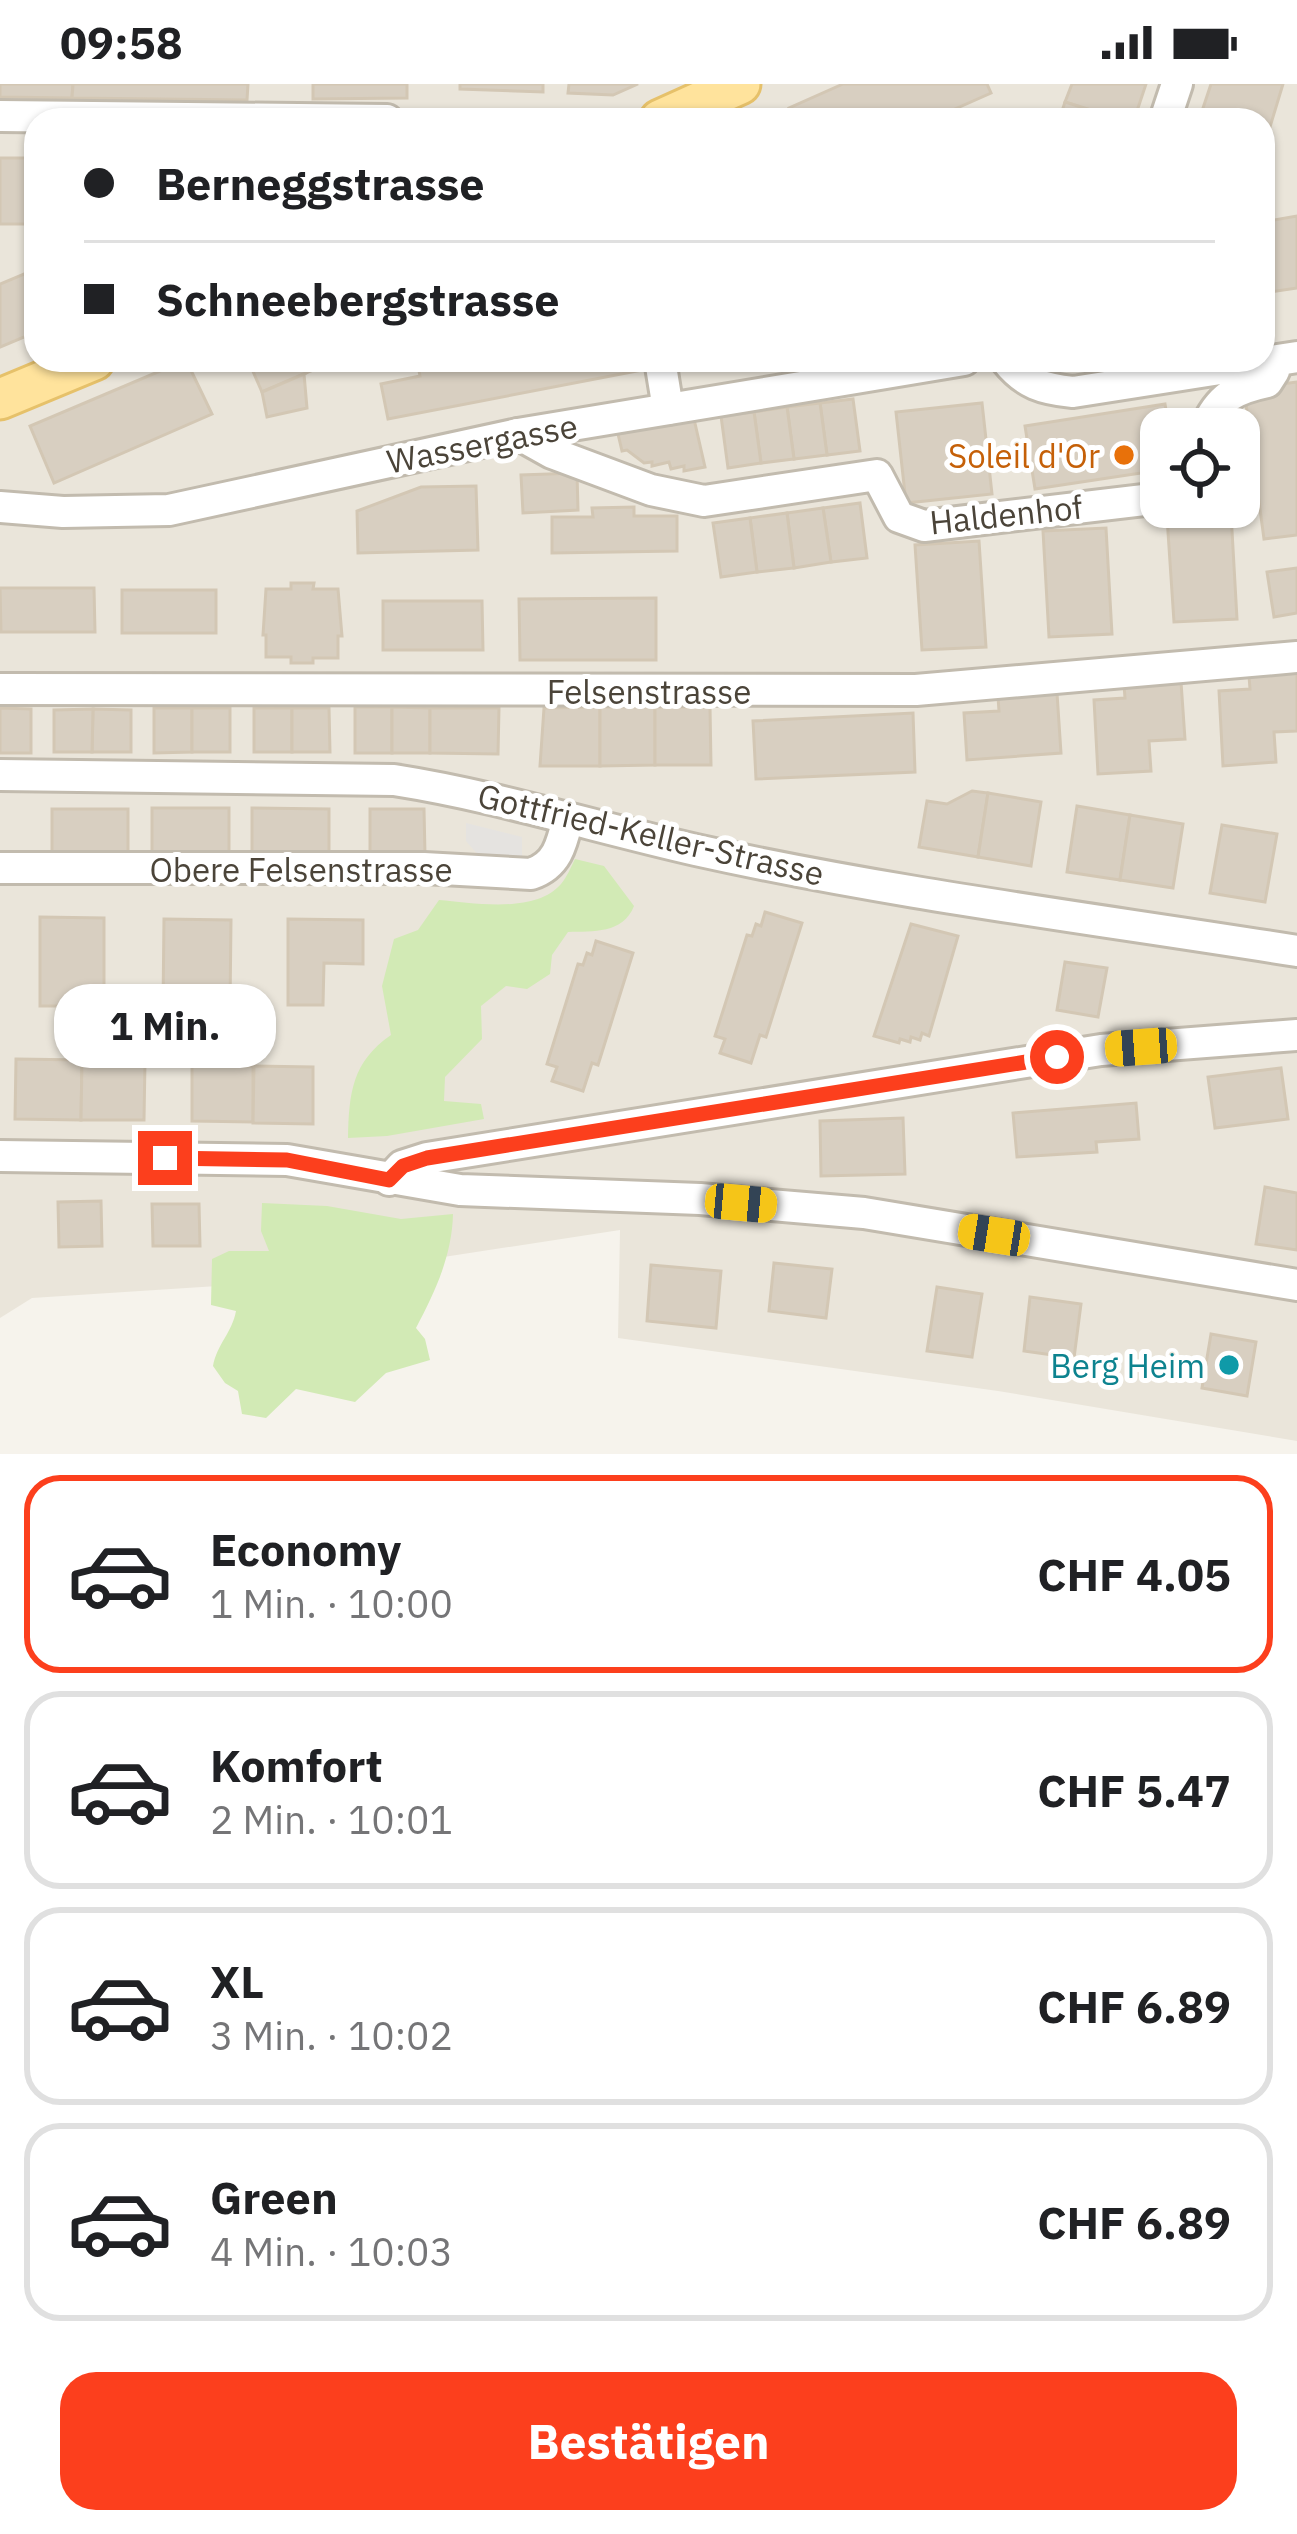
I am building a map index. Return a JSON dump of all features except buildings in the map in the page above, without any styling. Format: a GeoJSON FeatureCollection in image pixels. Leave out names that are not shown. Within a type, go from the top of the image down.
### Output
{"type":"FeatureCollection","features":[{"type":"Feature","properties":{"kind":"main road"},"geometry":{"type":"LineString","coordinates":[[687,108],[740,84]]}},
{"type":"Feature","properties":{"kind":"main road"},"geometry":{"type":"LineString","coordinates":[[0,399],[65,372]]}},
{"type":"Feature","properties":{"kind":"street"},"geometry":{"type":"LineString","coordinates":[[1216,408],[1233,390],[1267,382],[1288,359]]}},
{"type":"Feature","properties":{"kind":"street"},"geometry":{"type":"LineString","coordinates":[[662,372],[668,409]]}},
{"type":"Feature","properties":{"kind":"street","name":"Wassergasse"},"geometry":{"type":"LineString","coordinates":[[0,507],[63,512],[169,510],[518,434],[892,372]]}},
{"type":"Feature","properties":{"kind":"street"},"geometry":{"type":"LineString","coordinates":[[1015,372],[1043,388],[1073,392],[1203,372]]}},
{"type":"Feature","properties":{"kind":"street","name":"Haldenhof"},"geometry":{"type":"LineString","coordinates":[[518,434],[552,453],[651,490],[704,501],[877,475],[899,517],[924,526],[1140,500]]}},
{"type":"Feature","properties":{"kind":"street","name":"Felsenstrasse"},"geometry":{"type":"LineString","coordinates":[[0,689],[916,690],[1297,657]]}},
{"type":"Feature","properties":{"kind":"street","name":"Gottfried-Keller-Strasse"},"geometry":{"type":"LineString","coordinates":[[0,776],[371,778],[449,789],[782,867],[1297,951]]}},
{"type":"Feature","properties":{"kind":"street","name":"Obere Felsenstrasse"},"geometry":{"type":"LineString","coordinates":[[0,868],[424,868],[531,874],[557,855],[568,818]]}},
{"type":"Feature","properties":{"kind":"street"},"geometry":{"type":"LineString","coordinates":[[389,1180],[403,1166],[427,1158],[638,1122],[1101,1050],[1297,1035]]}},
{"type":"Feature","properties":{"kind":"street"},"geometry":{"type":"LineString","coordinates":[[0,1156],[287,1160],[460,1190],[658,1197],[864,1213],[1297,1285]]}},
{"type":"Feature","properties":{"kind":"shaded area"},"geometry":{"type":"Polygon","coordinates":[[[0,84],[1297,84],[1297,1441],[998,1391],[618,1338],[620,1230],[281,1282],[32,1298],[0,1318],[0,84]]]}},
{"type":"Feature","properties":{"kind":"shaded area"},"geometry":{"type":"Polygon","coordinates":[[[466,823],[522,837],[522,858],[479,856],[466,841],[466,823]]]}},
{"type":"Feature","properties":{"kind":"green space"},"geometry":{"type":"Polygon","coordinates":[[[575,859],[604,866],[634,906],[615,926],[568,932],[552,955],[550,974],[527,989],[506,986],[481,1006],[482,1039],[445,1077],[444,1101],[481,1104],[484,1119],[348,1138],[355,1080],[368,1056],[391,1035],[382,986],[394,939],[418,930],[439,900],[503,904],[536,900],[561,884],[575,859]]]}},
{"type":"Feature","properties":{"kind":"green space"},"geometry":{"type":"Polygon","coordinates":[[[262,1203],[327,1206],[401,1219],[453,1214],[441,1273],[416,1328],[425,1339],[430,1360],[386,1373],[355,1402],[296,1389],[266,1418],[242,1414],[238,1391],[213,1366],[236,1311],[211,1305],[212,1259],[229,1251],[269,1251],[261,1231],[262,1203]]]}},
{"type":"Feature","properties":{"kind":"place","name":"Soleil d'Or"},"geometry":{"type":"Point","coordinates":[1124,455]}},
{"type":"Feature","properties":{"kind":"place","name":"Berg Heim"},"geometry":{"type":"Point","coordinates":[1229,1365]}},
{"type":"Feature","properties":{"kind":"route"},"geometry":{"type":"LineString","coordinates":[[165,1158],[287,1160],[389,1180],[403,1166],[427,1158],[1057,1057]]}}]}
